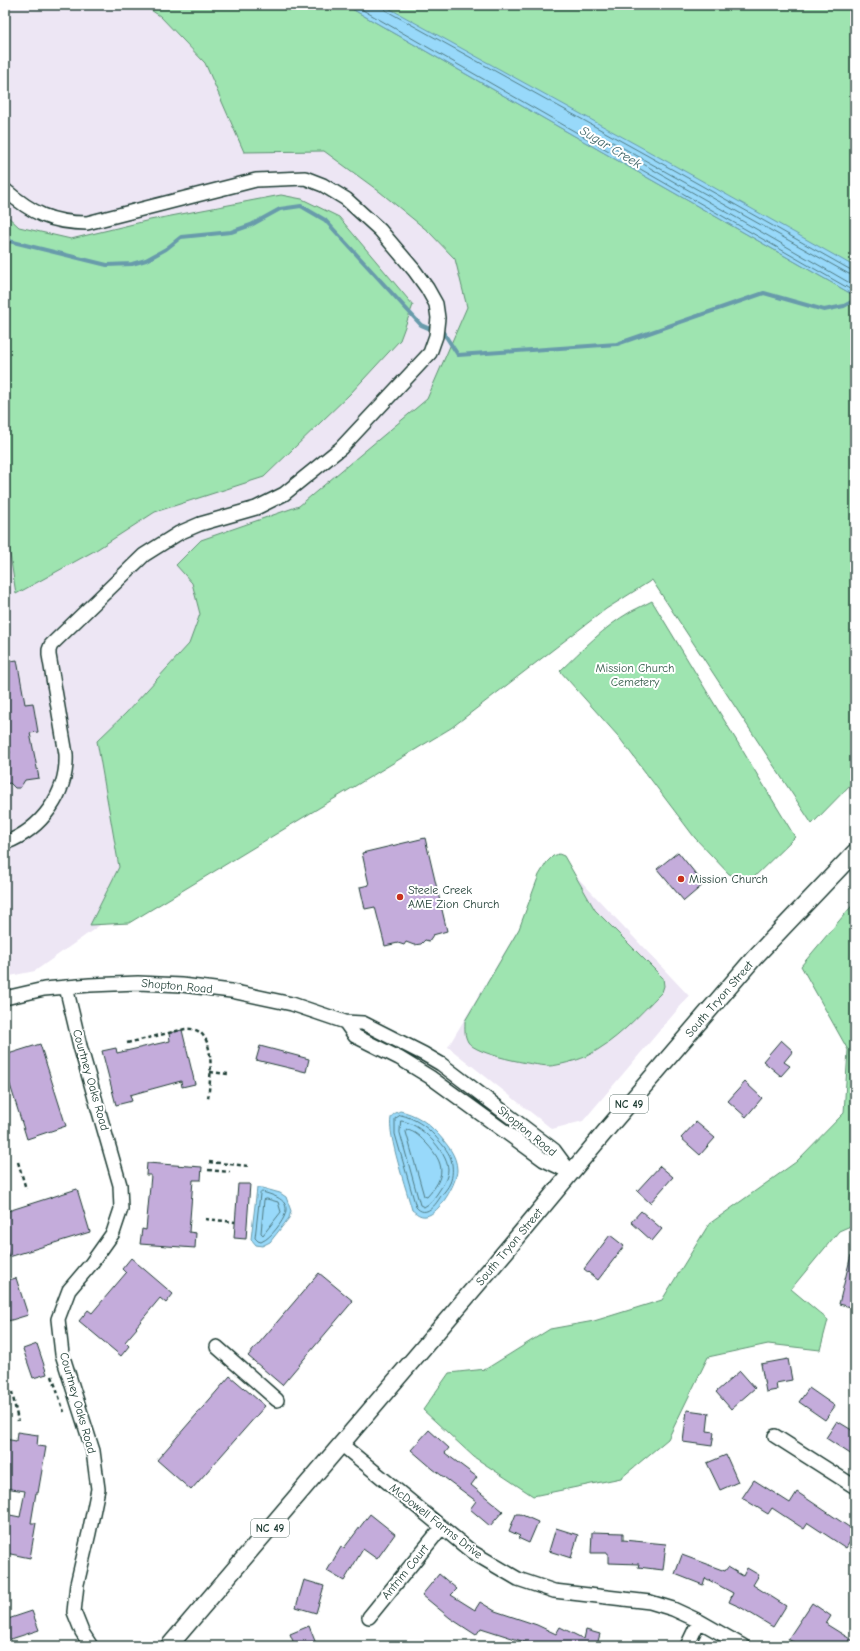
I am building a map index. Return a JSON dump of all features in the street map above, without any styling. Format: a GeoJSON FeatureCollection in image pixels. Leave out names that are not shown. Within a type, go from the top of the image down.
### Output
{"type":"FeatureCollection","features":[{"type":"Feature","properties":{"kind":"main road","name":"South Tryon Street"},"geometry":{"type":"LineString","coordinates":[[169,1646],[754,958],[855,852]]}},
{"type":"Feature","properties":{"kind":"street"},"geometry":{"type":"LineString","coordinates":[[5,190],[30,209],[52,220],[72,223],[87,223],[256,180],[305,178],[323,185],[346,200],[380,230],[423,282],[436,304],[438,318],[436,336],[430,353],[341,448],[284,494],[270,502],[256,508],[200,524],[179,533],[144,555],[51,645],[49,655],[66,754],[64,782],[58,796],[48,811],[24,833],[5,843]]}},
{"type":"Feature","properties":{"kind":"street","name":"Shopton Road"},"geometry":{"type":"LineString","coordinates":[[5,998],[44,989],[90,985],[138,983],[182,985],[231,992],[292,1004],[346,1022],[363,1023],[441,1064],[554,1150],[571,1173]]}},
{"type":"Feature","properties":{"kind":"street","name":"Courtney Oaks Road"},"geometry":{"type":"LineString","coordinates":[[66,987],[80,1046],[120,1184],[121,1209],[113,1233],[91,1264],[69,1290],[58,1319],[62,1354],[93,1451],[98,1489],[77,1584],[74,1612],[82,1632],[91,1646]]}},
{"type":"Feature","properties":{"kind":"street"},"geometry":{"type":"LineString","coordinates":[[217,1347],[277,1400]]}},
{"type":"Feature","properties":{"kind":"street"},"geometry":{"type":"LineString","coordinates":[[775,1436],[855,1487]]}},
{"type":"Feature","properties":{"kind":"street","name":"McDowell Farms Drive"},"geometry":{"type":"LineString","coordinates":[[341,1444],[472,1552],[507,1573],[541,1588],[554,1591],[650,1602],[673,1609],[699,1621],[743,1646]]}},
{"type":"Feature","properties":{"kind":"street","name":"Antrim Court"},"geometry":{"type":"LineString","coordinates":[[369,1617],[442,1527]]}},
{"type":"Feature","properties":{"kind":"street"},"geometry":{"type":"LineString","coordinates":[[687,1646],[699,1621]]}},
{"type":"Feature","properties":{"kind":"path"},"geometry":{"type":"LineString","coordinates":[[127,1044],[190,1028],[203,1035],[210,1051],[208,1099]]}},
{"type":"Feature","properties":{"kind":"path"},"geometry":{"type":"LineString","coordinates":[[210,1072],[229,1074]]}},
{"type":"Feature","properties":{"kind":"path"},"geometry":{"type":"LineString","coordinates":[[18,1162],[26,1189]]}},
{"type":"Feature","properties":{"kind":"path"},"geometry":{"type":"LineString","coordinates":[[209,1162],[249,1166]]}},
{"type":"Feature","properties":{"kind":"path"},"geometry":{"type":"LineString","coordinates":[[208,1170],[230,1172]]}},
{"type":"Feature","properties":{"kind":"path"},"geometry":{"type":"LineString","coordinates":[[205,1220],[235,1222]]}},
{"type":"Feature","properties":{"kind":"path"},"geometry":{"type":"LineString","coordinates":[[52,1376],[64,1412]]}},
{"type":"Feature","properties":{"kind":"path"},"geometry":{"type":"LineString","coordinates":[[12,1392],[18,1421]]}},
{"type":"Feature","properties":{"kind":"shaded area"},"geometry":{"type":"Polygon","coordinates":[[[5,5],[363,5],[855,292],[855,434],[717,490],[35,971],[5,977],[5,5]]]}},
{"type":"Feature","properties":{"kind":"shaded area"},"geometry":{"type":"Polygon","coordinates":[[[560,859],[689,996],[583,1121],[552,1129],[448,1047],[560,859]]]}},
{"type":"Feature","properties":{"kind":"green space"},"geometry":{"type":"Polygon","coordinates":[[[143,5],[345,5],[855,296],[855,780],[812,824],[652,580],[606,609],[451,728],[129,923],[90,925],[119,867],[97,741],[126,713],[189,644],[200,614],[192,583],[176,565],[201,540],[299,506],[427,399],[467,307],[455,259],[429,232],[380,192],[324,151],[244,152],[205,63],[160,16],[143,5]]]}},
{"type":"Feature","properties":{"kind":"green space"},"geometry":{"type":"Polygon","coordinates":[[[365,5],[855,5],[855,292],[365,5]]]}},
{"type":"Feature","properties":{"kind":"green space"},"geometry":{"type":"Polygon","coordinates":[[[281,195],[302,199],[339,217],[413,305],[400,340],[350,394],[264,477],[155,512],[96,550],[16,594],[5,521],[5,214],[19,227],[71,239],[150,220],[281,195]]]}},
{"type":"Feature","properties":{"kind":"green space","name":"Mission Church Cemetery"},"geometry":{"type":"Polygon","coordinates":[[[652,601],[795,837],[750,881],[729,874],[695,838],[618,736],[560,671],[594,639],[620,618],[652,601]]]}},
{"type":"Feature","properties":{"kind":"green space"},"geometry":{"type":"Polygon","coordinates":[[[559,854],[564,856],[595,910],[663,978],[664,986],[662,992],[626,1028],[607,1044],[585,1057],[562,1064],[549,1066],[531,1064],[493,1055],[473,1047],[468,1042],[466,1037],[465,1021],[519,929],[539,875],[547,862],[553,856],[559,854]]]}},
{"type":"Feature","properties":{"kind":"green space"},"geometry":{"type":"Polygon","coordinates":[[[855,902],[855,1224],[839,1231],[791,1289],[828,1320],[820,1350],[768,1344],[708,1357],[668,1439],[621,1478],[533,1496],[474,1457],[423,1410],[449,1373],[486,1369],[550,1329],[594,1321],[662,1300],[709,1224],[796,1162],[844,1113],[848,1050],[801,966],[855,902]]]}},
{"type":"Feature","properties":{"kind":"water","name":"Sugar Creek"},"geometry":{"type":"Polygon","coordinates":[[[345,5],[383,5],[850,264],[855,267],[855,296],[345,5]]]}},
{"type":"Feature","properties":{"kind":"water"},"geometry":{"type":"Polygon","coordinates":[[[400,1111],[416,1116],[433,1129],[453,1154],[457,1165],[456,1176],[451,1190],[442,1204],[431,1214],[426,1216],[420,1215],[412,1210],[398,1163],[392,1136],[391,1118],[400,1111]]]}},
{"type":"Feature","properties":{"kind":"water"},"geometry":{"type":"Polygon","coordinates":[[[257,1188],[280,1193],[286,1197],[291,1211],[289,1218],[270,1242],[262,1246],[256,1245],[251,1239],[257,1188]]]}},
{"type":"Feature","properties":{"kind":"building"},"geometry":{"type":"Polygon","coordinates":[[[17,660],[25,704],[33,703],[38,732],[30,733],[39,778],[25,780],[20,788],[15,788],[10,783],[5,784],[5,759],[10,753],[5,726],[5,662],[17,660]]]}},
{"type":"Feature","properties":{"kind":"building","name":"Steele Creek AME Zion Church"},"geometry":{"type":"Polygon","coordinates":[[[425,838],[447,931],[433,935],[429,941],[425,940],[421,944],[414,945],[406,942],[404,945],[398,943],[385,946],[375,907],[365,909],[360,887],[369,885],[362,853],[425,838]]]}},
{"type":"Feature","properties":{"kind":"building"},"geometry":{"type":"Polygon","coordinates":[[[678,852],[704,884],[684,901],[657,869],[678,852]]]}},
{"type":"Feature","properties":{"kind":"building"},"geometry":{"type":"Polygon","coordinates":[[[182,1030],[195,1084],[182,1087],[181,1081],[130,1095],[132,1101],[116,1105],[102,1051],[116,1048],[117,1053],[170,1041],[169,1033],[182,1030]]]}},
{"type":"Feature","properties":{"kind":"building"},"geometry":{"type":"Polygon","coordinates":[[[781,1040],[793,1051],[784,1062],[790,1066],[781,1076],[763,1061],[781,1040]]]}},
{"type":"Feature","properties":{"kind":"building"},"geometry":{"type":"Polygon","coordinates":[[[40,1044],[66,1126],[27,1139],[5,1069],[5,1055],[40,1044]]]}},
{"type":"Feature","properties":{"kind":"building"},"geometry":{"type":"Polygon","coordinates":[[[260,1046],[309,1059],[306,1072],[256,1060],[260,1046]]]}},
{"type":"Feature","properties":{"kind":"building"},"geometry":{"type":"Polygon","coordinates":[[[745,1082],[762,1098],[746,1117],[728,1101],[745,1082]]]}},
{"type":"Feature","properties":{"kind":"building"},"geometry":{"type":"Polygon","coordinates":[[[696,1122],[715,1138],[700,1155],[681,1138],[696,1122]]]}},
{"type":"Feature","properties":{"kind":"building"},"geometry":{"type":"Polygon","coordinates":[[[147,1163],[202,1167],[201,1180],[193,1180],[189,1232],[196,1233],[195,1248],[140,1244],[142,1229],[146,1230],[151,1175],[146,1175],[147,1163]]]}},
{"type":"Feature","properties":{"kind":"building"},"geometry":{"type":"Polygon","coordinates":[[[660,1166],[673,1177],[650,1203],[637,1191],[660,1166]]]}},
{"type":"Feature","properties":{"kind":"building"},"geometry":{"type":"Polygon","coordinates":[[[238,1184],[250,1184],[246,1239],[234,1238],[238,1184]]]}},
{"type":"Feature","properties":{"kind":"building"},"geometry":{"type":"Polygon","coordinates":[[[77,1189],[90,1232],[9,1257],[5,1243],[5,1212],[77,1189]]]}},
{"type":"Feature","properties":{"kind":"building"},"geometry":{"type":"Polygon","coordinates":[[[641,1211],[662,1229],[652,1241],[631,1222],[641,1211]]]}},
{"type":"Feature","properties":{"kind":"building"},"geometry":{"type":"Polygon","coordinates":[[[610,1235],[624,1246],[598,1280],[584,1269],[610,1235]]]}},
{"type":"Feature","properties":{"kind":"building"},"geometry":{"type":"Polygon","coordinates":[[[851,1255],[855,1256],[855,1308],[839,1304],[851,1255]]]}},
{"type":"Feature","properties":{"kind":"building"},"geometry":{"type":"Polygon","coordinates":[[[131,1258],[173,1294],[166,1303],[160,1298],[125,1342],[129,1346],[121,1356],[79,1321],[88,1310],[92,1313],[126,1273],[122,1269],[131,1258]]]}},
{"type":"Feature","properties":{"kind":"building"},"geometry":{"type":"Polygon","coordinates":[[[319,1273],[353,1301],[282,1385],[248,1356],[319,1273]]]}},
{"type":"Feature","properties":{"kind":"building"},"geometry":{"type":"Polygon","coordinates":[[[16,1278],[28,1315],[5,1322],[5,1281],[16,1278]]]}},
{"type":"Feature","properties":{"kind":"building"},"geometry":{"type":"Polygon","coordinates":[[[37,1344],[47,1374],[33,1378],[23,1349],[37,1344]]]}},
{"type":"Feature","properties":{"kind":"building"},"geometry":{"type":"Polygon","coordinates":[[[788,1359],[792,1380],[776,1383],[777,1390],[766,1392],[761,1364],[788,1359]]]}},
{"type":"Feature","properties":{"kind":"building"},"geometry":{"type":"Polygon","coordinates":[[[740,1371],[755,1388],[731,1409],[716,1392],[740,1371]]]}},
{"type":"Feature","properties":{"kind":"building"},"geometry":{"type":"Polygon","coordinates":[[[230,1376],[265,1406],[191,1490],[157,1460],[230,1376]]]}},
{"type":"Feature","properties":{"kind":"building"},"geometry":{"type":"Polygon","coordinates":[[[809,1388],[835,1406],[825,1420],[799,1402],[809,1388]]]}},
{"type":"Feature","properties":{"kind":"building"},"geometry":{"type":"Polygon","coordinates":[[[687,1410],[709,1413],[707,1431],[714,1432],[712,1446],[683,1442],[687,1410]]]}},
{"type":"Feature","properties":{"kind":"building"},"geometry":{"type":"Polygon","coordinates":[[[837,1421],[855,1432],[855,1457],[826,1438],[837,1421]]]}},
{"type":"Feature","properties":{"kind":"building"},"geometry":{"type":"Polygon","coordinates":[[[429,1430],[449,1448],[445,1453],[477,1477],[471,1485],[503,1511],[490,1526],[470,1509],[476,1501],[433,1469],[411,1450],[429,1430]]]}},
{"type":"Feature","properties":{"kind":"building"},"geometry":{"type":"Polygon","coordinates":[[[17,1432],[38,1435],[37,1446],[46,1447],[31,1523],[36,1523],[30,1558],[6,1553],[8,1539],[5,1538],[5,1514],[20,1517],[25,1491],[5,1488],[5,1439],[16,1441],[17,1432]]]}},
{"type":"Feature","properties":{"kind":"building"},"geometry":{"type":"Polygon","coordinates":[[[726,1455],[738,1482],[720,1490],[707,1463],[726,1455]]]}},
{"type":"Feature","properties":{"kind":"building"},"geometry":{"type":"Polygon","coordinates":[[[754,1480],[790,1503],[797,1492],[855,1531],[855,1534],[846,1548],[808,1523],[804,1529],[772,1508],[768,1514],[742,1498],[754,1480]]]}},
{"type":"Feature","properties":{"kind":"building"},"geometry":{"type":"Polygon","coordinates":[[[370,1514],[395,1534],[377,1559],[363,1549],[344,1581],[327,1571],[341,1547],[344,1548],[370,1514]]]}},
{"type":"Feature","properties":{"kind":"building"},"geometry":{"type":"Polygon","coordinates":[[[516,1514],[520,1514],[538,1522],[529,1543],[518,1538],[520,1536],[509,1531],[516,1514]]]}},
{"type":"Feature","properties":{"kind":"building"},"geometry":{"type":"Polygon","coordinates":[[[556,1528],[578,1535],[571,1558],[549,1551],[556,1528]]]}},
{"type":"Feature","properties":{"kind":"building"},"geometry":{"type":"Polygon","coordinates":[[[592,1532],[623,1533],[623,1540],[666,1544],[663,1570],[638,1567],[639,1564],[608,1563],[608,1553],[591,1553],[592,1532]]]}},
{"type":"Feature","properties":{"kind":"building"},"geometry":{"type":"Polygon","coordinates":[[[682,1555],[725,1571],[728,1567],[743,1576],[747,1568],[759,1575],[753,1585],[786,1606],[773,1627],[729,1602],[733,1593],[705,1578],[703,1585],[675,1574],[682,1555]]]}},
{"type":"Feature","properties":{"kind":"building"},"geometry":{"type":"Polygon","coordinates":[[[439,1574],[457,1589],[451,1595],[475,1610],[480,1602],[495,1611],[537,1625],[556,1634],[560,1627],[584,1639],[586,1630],[600,1634],[597,1645],[599,1646],[537,1646],[481,1628],[476,1635],[450,1618],[422,1595],[439,1574]]]}},
{"type":"Feature","properties":{"kind":"building"},"geometry":{"type":"Polygon","coordinates":[[[304,1580],[324,1586],[316,1613],[296,1607],[304,1580]]]}},
{"type":"Feature","properties":{"kind":"building"},"geometry":{"type":"Polygon","coordinates":[[[812,1603],[831,1616],[826,1624],[855,1642],[855,1646],[800,1646],[788,1639],[812,1603]]]}},
{"type":"Feature","properties":{"kind":"building"},"geometry":{"type":"Polygon","coordinates":[[[32,1611],[39,1630],[5,1641],[5,1620],[32,1611]]]}},
{"type":"Feature","properties":{"kind":"building"},"geometry":{"type":"Polygon","coordinates":[[[309,1626],[317,1646],[295,1646],[290,1634],[309,1626]]]}},
{"type":"Feature","properties":{"kind":"waterway"},"geometry":{"type":"LineString","coordinates":[[5,240],[107,265],[132,264],[146,260],[166,249],[181,237],[231,232],[251,225],[280,209],[301,206],[325,220],[421,325],[428,328]]}},
{"type":"Feature","properties":{"kind":"waterway"},"geometry":{"type":"LineString","coordinates":[[443,332],[458,355],[617,344],[764,293],[824,310],[844,306],[855,300]]}},
{"type":"Feature","properties":{"kind":"place","name":"Mission Church"},"geometry":{"type":"Point","coordinates":[681,879]}},
{"type":"Feature","properties":{"kind":"place","name":"Steele Creek AME Zion Church"},"geometry":{"type":"Point","coordinates":[400,897]}}]}
